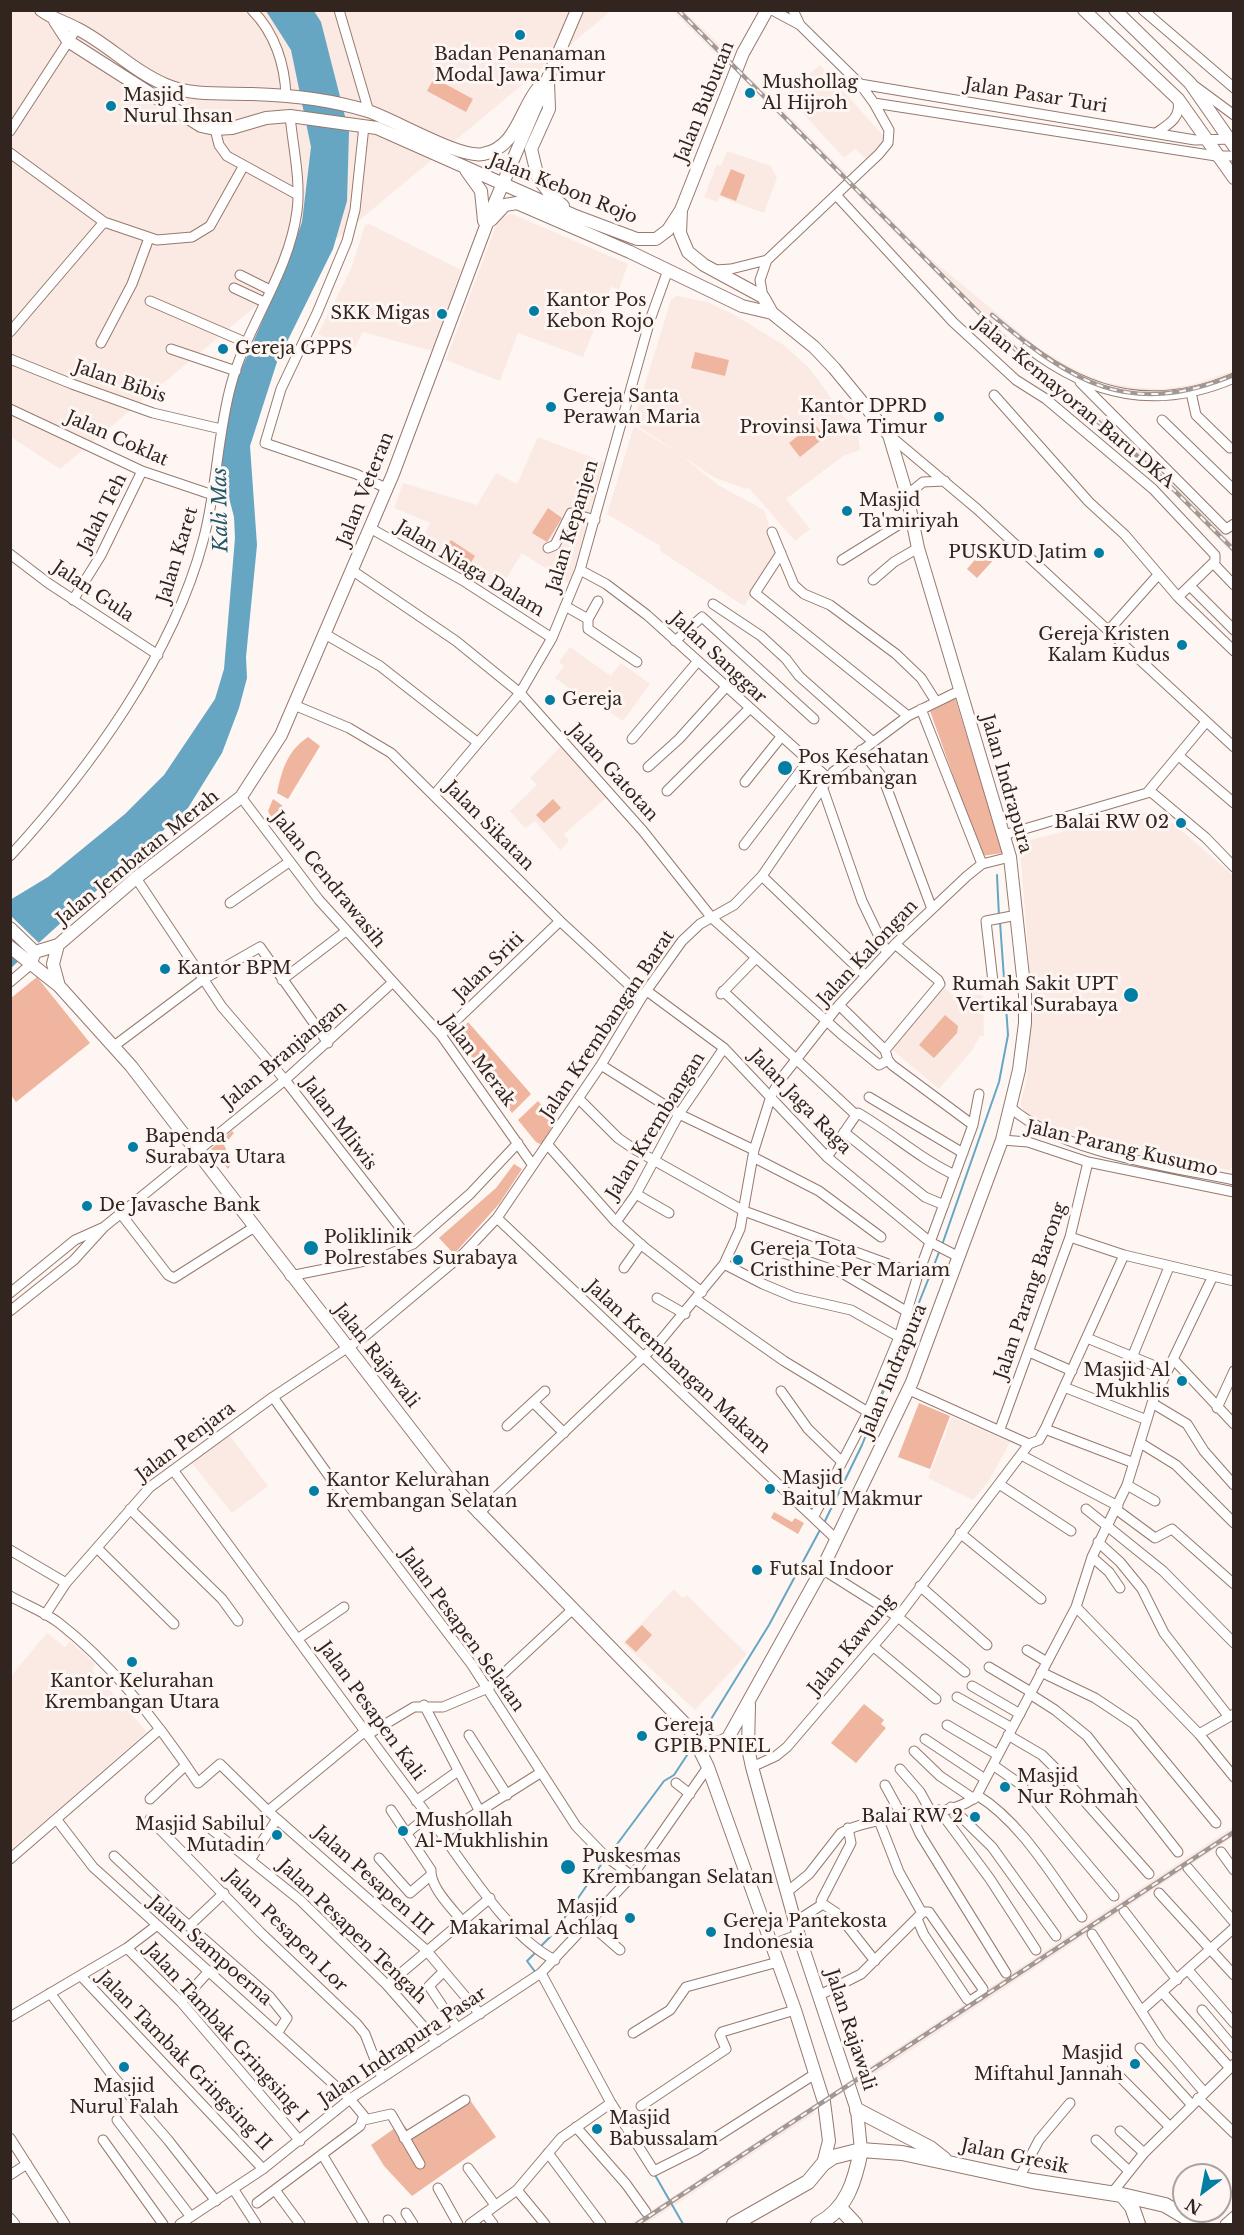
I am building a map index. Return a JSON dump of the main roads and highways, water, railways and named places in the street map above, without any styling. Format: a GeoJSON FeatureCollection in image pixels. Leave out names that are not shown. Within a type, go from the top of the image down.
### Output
{"type":"FeatureCollection","features":[{"type":"Feature","properties":{"kind":"highway"},"geometry":{"type":"LineString","coordinates":[[857,2110],[922,2144],[946,2161]]}},
{"type":"Feature","properties":{"kind":"highway"},"geometry":{"type":"LineString","coordinates":[[818,2224],[840,2208],[848,2195],[861,2150]]}},
{"type":"Feature","properties":{"kind":"highway","name":"Jalan Gresik"},"geometry":{"type":"LineString","coordinates":[[823,2164],[843,2152],[861,2150],[946,2161],[1019,2178],[1117,2194],[1165,2205],[1197,2224]]}},
{"type":"Feature","properties":{"kind":"highway"},"geometry":{"type":"LineString","coordinates":[[734,2224],[808,2182],[823,2164]]}},
{"type":"Feature","properties":{"kind":"highway"},"geometry":{"type":"LineString","coordinates":[[1117,2194],[1132,2207],[1138,2224],[1149,2212],[1165,2205]]}},
{"type":"Feature","properties":{"kind":"highway"},"geometry":{"type":"LineString","coordinates":[[840,2208],[855,2224]]}},
{"type":"Feature","properties":{"kind":"main road"},"geometry":{"type":"LineString","coordinates":[[41,10],[55,21]]}},
{"type":"Feature","properties":{"kind":"main road","name":"Jalan Veteran"},"geometry":{"type":"LineString","coordinates":[[241,797],[280,735],[353,571],[502,184],[578,10]]}},
{"type":"Feature","properties":{"kind":"main road","name":"Jalan Bubutan"},"geometry":{"type":"LineString","coordinates":[[681,210],[743,53],[770,10]]}},
{"type":"Feature","properties":{"kind":"main road"},"geometry":{"type":"LineString","coordinates":[[1084,10],[1126,47],[1178,99],[1233,178]]}},
{"type":"Feature","properties":{"kind":"main road"},"geometry":{"type":"LineString","coordinates":[[1115,10],[1190,83],[1232,141]]}},
{"type":"Feature","properties":{"kind":"main road","name":"Jalan Kebon Rojo"},"geometry":{"type":"LineString","coordinates":[[55,21],[77,28],[166,85],[195,92],[292,97],[364,110],[457,149],[484,154],[497,148],[513,135],[529,99],[548,77]]}},
{"type":"Feature","properties":{"kind":"main road","name":"Jalan Kebon Rojo"},"geometry":{"type":"LineString","coordinates":[[55,21],[68,41],[189,119],[215,129],[295,117],[377,128],[573,215],[637,239],[650,240],[662,236],[681,210]]}},
{"type":"Feature","properties":{"kind":"main road"},"geometry":{"type":"LineString","coordinates":[[548,77],[549,109],[531,149],[538,178],[551,195],[573,215]]}},
{"type":"Feature","properties":{"kind":"main road"},"geometry":{"type":"LineString","coordinates":[[462,166],[481,191],[486,228]]}},
{"type":"Feature","properties":{"kind":"main road","name":"Jalan Kebon Rojo"},"geometry":{"type":"LineString","coordinates":[[486,228],[505,205],[517,203],[668,270],[742,306],[772,313]]}},
{"type":"Feature","properties":{"kind":"main road"},"geometry":{"type":"LineString","coordinates":[[681,210],[683,244],[694,259],[763,297],[772,313]]}},
{"type":"Feature","properties":{"kind":"main road","name":"Jalan Indrapura"},"geometry":{"type":"LineString","coordinates":[[750,1698],[822,1569],[909,1390],[954,1254],[1002,1140],[1011,1108],[1025,1023],[1024,973],[1013,916],[1010,857],[959,691],[918,548],[907,495],[889,435],[862,400],[814,347],[772,313]]}},
{"type":"Feature","properties":{"kind":"main road","name":"Jalan Jembatan Merah"},"geometry":{"type":"LineString","coordinates":[[35,951],[58,945],[136,878],[241,797]]}},
{"type":"Feature","properties":{"kind":"main road"},"geometry":{"type":"LineString","coordinates":[[10,928],[35,951],[27,962]]}},
{"type":"Feature","properties":{"kind":"main road"},"geometry":{"type":"LineString","coordinates":[[58,945],[53,964],[59,986]]}},
{"type":"Feature","properties":{"kind":"main road","name":"Jalan Rajawali"},"geometry":{"type":"LineString","coordinates":[[10,947],[59,986],[114,1046],[197,1149],[256,1226],[290,1276],[478,1514],[688,1727],[710,1743],[725,1740],[732,1732],[750,1698]]}},
{"type":"Feature","properties":{"kind":"main road","name":"Jalan Rajawali"},"geometry":{"type":"LineString","coordinates":[[750,1698],[748,1748],[752,1767],[795,1922],[857,2110],[861,2150]]}},
{"type":"Feature","properties":{"kind":"main road","name":"Jalan Rajawali"},"geometry":{"type":"LineString","coordinates":[[688,1727],[708,1767],[795,2010],[815,2074],[828,2122],[829,2141],[823,2164]]}},
{"type":"Feature","properties":{"kind":"main road"},"geometry":{"type":"LineString","coordinates":[[772,1946],[800,1936]]}},
{"type":"Feature","properties":{"kind":"water"},"geometry":{"type":"Polygon","coordinates":[[[266,11],[314,11],[321,22],[349,132],[347,201],[333,249],[277,362],[250,446],[257,545],[246,657],[247,678],[239,708],[222,753],[188,808],[11,968],[10,900],[48,877],[125,814],[164,775],[215,699],[224,669],[235,538],[234,517],[220,463],[234,386],[288,262],[302,222],[311,147],[291,50],[266,11]]]}},
{"type":"Feature","properties":{"kind":"waterway"},"geometry":{"type":"LineString","coordinates":[[997,875],[999,917]]}},
{"type":"Feature","properties":{"kind":"waterway"},"geometry":{"type":"LineString","coordinates":[[942,1245],[999,1082],[1008,1035],[1000,922]]}},
{"type":"Feature","properties":{"kind":"waterway"},"geometry":{"type":"LineString","coordinates":[[824,1523],[862,1445],[940,1250]]}},
{"type":"Feature","properties":{"kind":"waterway"},"geometry":{"type":"LineString","coordinates":[[708,1724],[769,1625],[821,1528]]}},
{"type":"Feature","properties":{"kind":"waterway"},"geometry":{"type":"LineString","coordinates":[[609,1855],[664,1781],[674,1775],[693,1746]]}},
{"type":"Feature","properties":{"kind":"waterway"},"geometry":{"type":"LineString","coordinates":[[541,1946],[554,1933],[605,1859]]}},
{"type":"Feature","properties":{"kind":"waterway"},"geometry":{"type":"LineString","coordinates":[[535,1953],[527,1961],[536,1973]]}},
{"type":"Feature","properties":{"kind":"waterway"},"geometry":{"type":"LineString","coordinates":[[655,2175],[683,2224]]}},
{"type":"Feature","properties":{"kind":"railway"},"geometry":{"type":"LineString","coordinates":[[678,10],[1016,350],[1159,475],[1234,550]]}},
{"type":"Feature","properties":{"kind":"railway"},"geometry":{"type":"LineString","coordinates":[[992,315],[1049,359],[1103,387],[1132,393],[1163,394],[1196,388],[1234,375]]}},
{"type":"Feature","properties":{"kind":"railway"},"geometry":{"type":"LineString","coordinates":[[637,2224],[1234,1832]]}},
{"type":"Feature","properties":{"kind":"place","name":"Badan Penanaman Modal Jawa Timur"},"geometry":{"type":"Point","coordinates":[520,35]}},
{"type":"Feature","properties":{"kind":"place","name":"Mushollag Al Hijroh"},"geometry":{"type":"Point","coordinates":[750,93]}},
{"type":"Feature","properties":{"kind":"place","name":"Masjid Nurul Ihsan"},"geometry":{"type":"Point","coordinates":[111,106]}},
{"type":"Feature","properties":{"kind":"place","name":"Kantor Pos Kebon Rojo"},"geometry":{"type":"Point","coordinates":[534,311]}},
{"type":"Feature","properties":{"kind":"place","name":"SKK Migas"},"geometry":{"type":"Point","coordinates":[442,314]}},
{"type":"Feature","properties":{"kind":"place","name":"Gereja GPPS"},"geometry":{"type":"Point","coordinates":[223,349]}},
{"type":"Feature","properties":{"kind":"place","name":"Gereja Santa Perawan Maria"},"geometry":{"type":"Point","coordinates":[551,407]}},
{"type":"Feature","properties":{"kind":"place","name":"Kantor DPRD Provinsi Jawa Timur"},"geometry":{"type":"Point","coordinates":[939,417]}},
{"type":"Feature","properties":{"kind":"place","name":"Masjid Ta'miriyah"},"geometry":{"type":"Point","coordinates":[847,511]}},
{"type":"Feature","properties":{"kind":"place","name":"PUSKUD Jatim"},"geometry":{"type":"Point","coordinates":[1099,553]}},
{"type":"Feature","properties":{"kind":"place","name":"Gereja Kristen Kalam Kudus"},"geometry":{"type":"Point","coordinates":[1182,645]}},
{"type":"Feature","properties":{"kind":"place","name":"Gereja"},"geometry":{"type":"Point","coordinates":[550,700]}},
{"type":"Feature","properties":{"kind":"place","name":"Pos Kesehatan Krembangan"},"geometry":{"type":"Point","coordinates":[785,768]}},
{"type":"Feature","properties":{"kind":"place","name":"Balai RW 02"},"geometry":{"type":"Point","coordinates":[1181,823]}},
{"type":"Feature","properties":{"kind":"place","name":"Kantor BPM"},"geometry":{"type":"Point","coordinates":[165,969]}},
{"type":"Feature","properties":{"kind":"place","name":"Rumah Sakit UPT Vertikal Surabaya"},"geometry":{"type":"Point","coordinates":[1131,995]}},
{"type":"Feature","properties":{"kind":"place","name":"Bapenda Surabaya Utara"},"geometry":{"type":"Point","coordinates":[133,1147]}},
{"type":"Feature","properties":{"kind":"place","name":"De Javasche Bank"},"geometry":{"type":"Point","coordinates":[87,1206]}},
{"type":"Feature","properties":{"kind":"place","name":"Poliklinik Polrestabes Surabaya"},"geometry":{"type":"Point","coordinates":[311,1248]}},
{"type":"Feature","properties":{"kind":"place","name":"Gereja Tota Cristhine Per Mariam"},"geometry":{"type":"Point","coordinates":[738,1260]}},
{"type":"Feature","properties":{"kind":"place","name":"Masjid Al Mukhlis"},"geometry":{"type":"Point","coordinates":[1182,1381]}},
{"type":"Feature","properties":{"kind":"place","name":"Masjid Baitul Makmur"},"geometry":{"type":"Point","coordinates":[770,1489]}},
{"type":"Feature","properties":{"kind":"place","name":"Kantor Kelurahan Krembangan Selatan"},"geometry":{"type":"Point","coordinates":[314,1491]}},
{"type":"Feature","properties":{"kind":"place","name":"Futsal Indoor"},"geometry":{"type":"Point","coordinates":[757,1570]}},
{"type":"Feature","properties":{"kind":"place","name":"Kantor Kelurahan Krembangan Utara"},"geometry":{"type":"Point","coordinates":[132,1662]}},
{"type":"Feature","properties":{"kind":"place","name":"Gereja GPIB.PNIEL"},"geometry":{"type":"Point","coordinates":[642,1736]}},
{"type":"Feature","properties":{"kind":"place","name":"Masjid Nur Rohmah"},"geometry":{"type":"Point","coordinates":[1005,1787]}},
{"type":"Feature","properties":{"kind":"place","name":"Balai RW 2"},"geometry":{"type":"Point","coordinates":[975,1817]}},
{"type":"Feature","properties":{"kind":"place","name":"Mushollah Al-Mukhlishin"},"geometry":{"type":"Point","coordinates":[403,1831]}},
{"type":"Feature","properties":{"kind":"place","name":"Masjid Sabilul Mutadin"},"geometry":{"type":"Point","coordinates":[277,1835]}},
{"type":"Feature","properties":{"kind":"place","name":"Puskesmas Krembangan Selatan"},"geometry":{"type":"Point","coordinates":[568,1867]}},
{"type":"Feature","properties":{"kind":"place","name":"Masjid Makarimal Achlaq"},"geometry":{"type":"Point","coordinates":[630,1918]}},
{"type":"Feature","properties":{"kind":"place","name":"Gereja Pantekosta Indonesia"},"geometry":{"type":"Point","coordinates":[711,1932]}},
{"type":"Feature","properties":{"kind":"place","name":"Masjid Miftahul Jannah"},"geometry":{"type":"Point","coordinates":[1135,2064]}},
{"type":"Feature","properties":{"kind":"place","name":"Masjid Nurul Falah"},"geometry":{"type":"Point","coordinates":[124,2067]}},
{"type":"Feature","properties":{"kind":"place","name":"Masjid Babussalam"},"geometry":{"type":"Point","coordinates":[597,2129]}},
{"type":"Feature","properties":{"kind":"water label","name":"Kali Mas"},"geometry":{"type":"Point","coordinates":[221,510]}}]}
